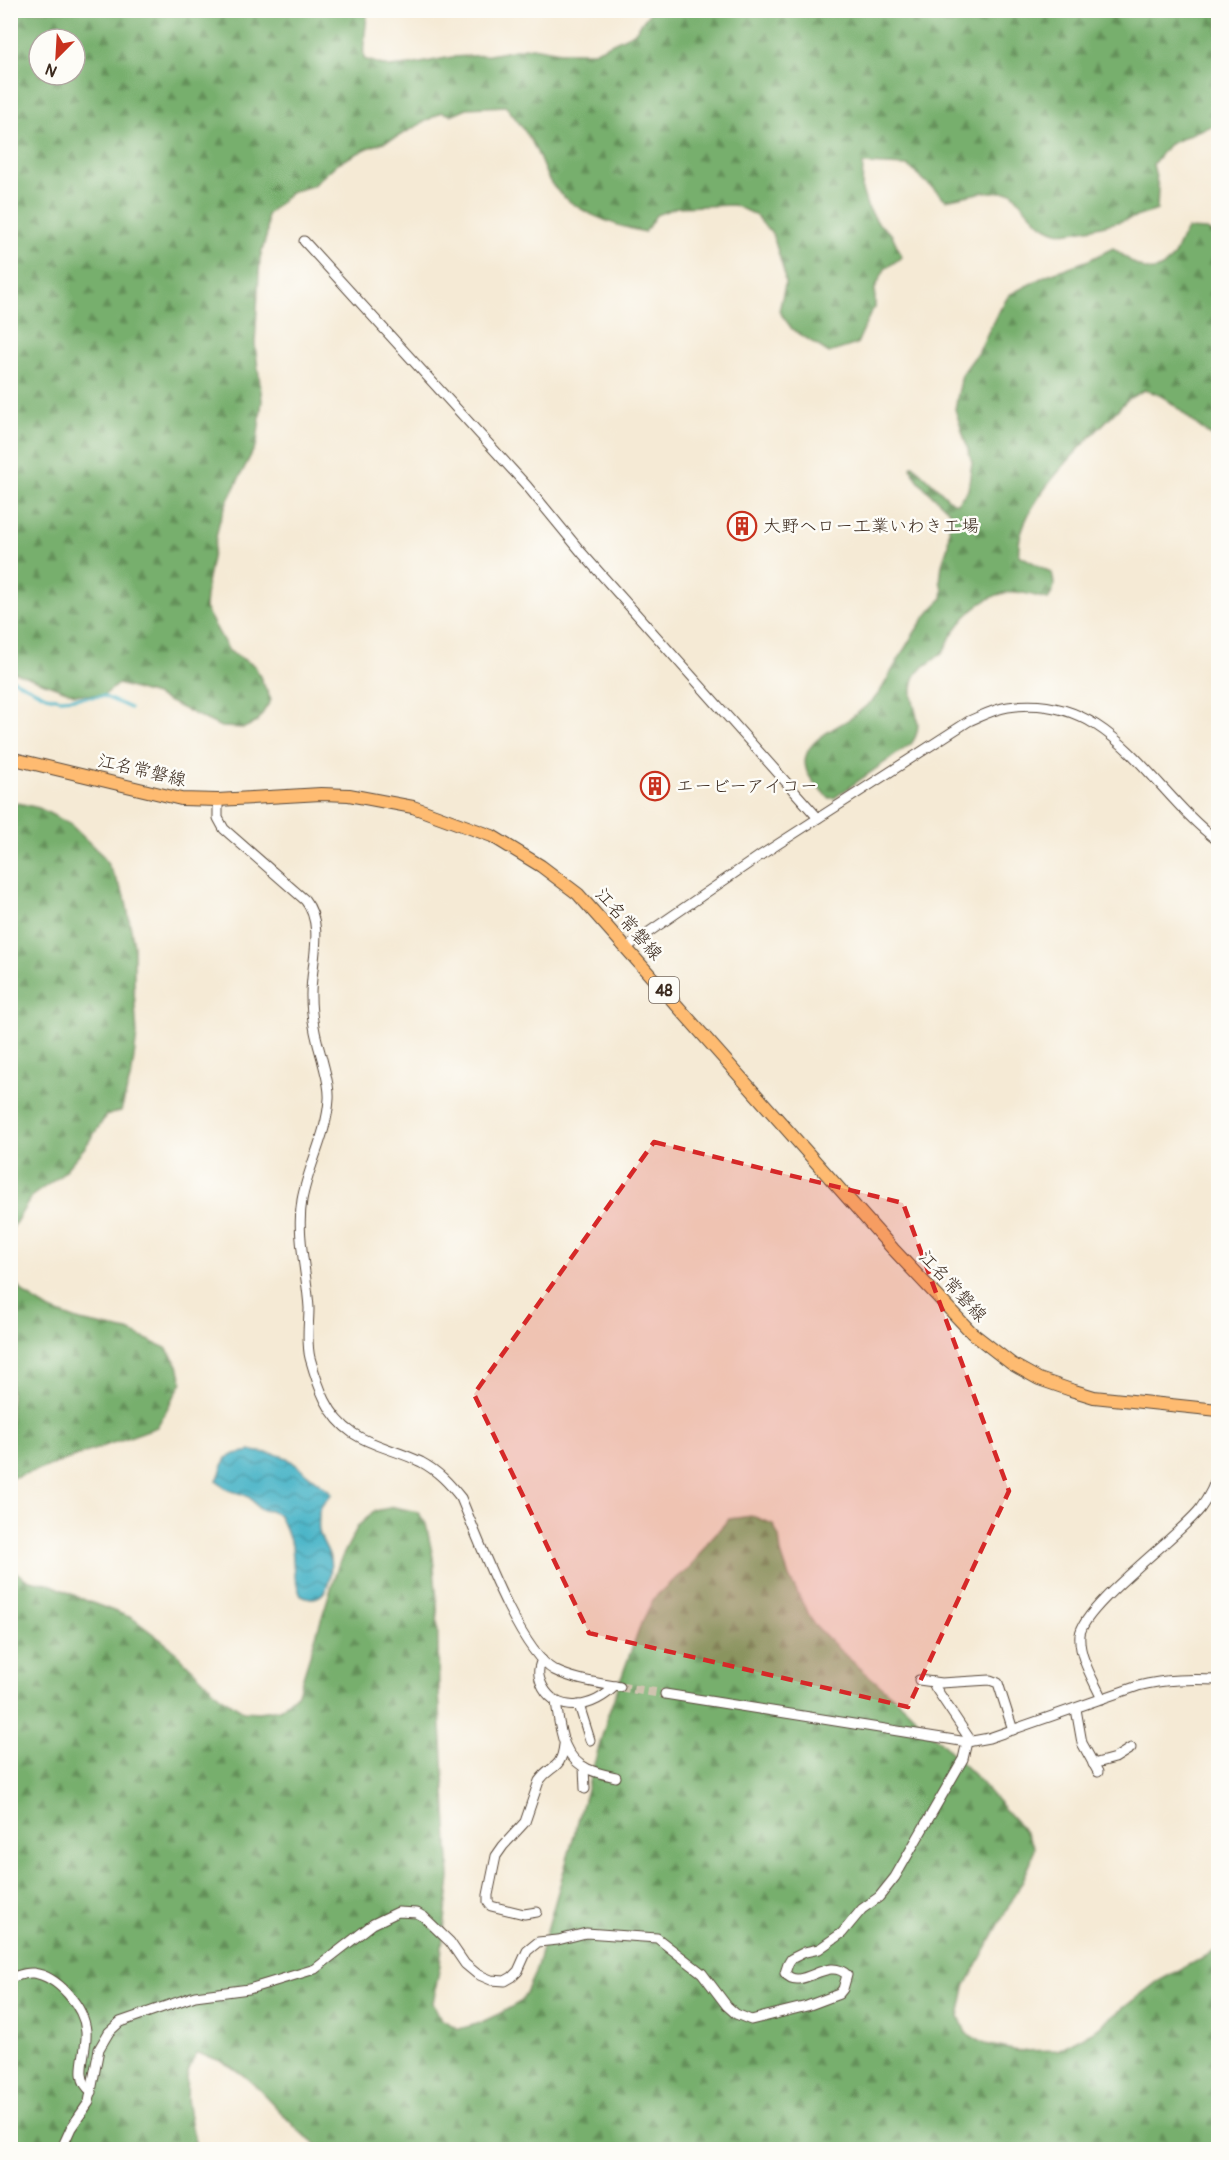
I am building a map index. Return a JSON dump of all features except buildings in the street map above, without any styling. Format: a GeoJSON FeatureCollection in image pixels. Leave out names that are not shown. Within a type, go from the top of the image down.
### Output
{"type":"FeatureCollection","features":[{"type":"Feature","properties":{"kind":"main road","name":"江名常磐線"},"geometry":{"type":"LineString","coordinates":[[10,758],[181,799],[218,800],[321,794],[349,795],[413,807],[492,836],[541,866],[578,894],[893,1249],[972,1333],[990,1348],[1039,1379],[1094,1397],[1218,1410]]}},
{"type":"Feature","properties":{"kind":"street"},"geometry":{"type":"LineString","coordinates":[[304,241],[527,486],[582,553],[818,818]]}},
{"type":"Feature","properties":{"kind":"street"},"geometry":{"type":"LineString","coordinates":[[627,947],[818,818],[969,721],[1007,707],[1044,707],[1080,715],[1106,730],[1198,826],[1218,841]]}},
{"type":"Feature","properties":{"kind":"street"},"geometry":{"type":"LineString","coordinates":[[218,800],[218,818],[224,829],[305,900],[313,915],[316,944],[312,1009],[314,1030],[329,1096],[324,1126],[302,1199],[300,1220],[309,1309],[310,1357],[325,1399],[336,1420],[344,1428],[367,1443],[422,1463],[452,1487],[460,1498],[511,1612],[532,1648],[542,1660],[552,1669],[566,1675],[618,1686],[596,1700],[579,1706],[556,1702],[549,1697],[538,1676],[542,1660]]}},
{"type":"Feature","properties":{"kind":"street"},"geometry":{"type":"LineString","coordinates":[[1102,1700],[1085,1661],[1080,1643],[1084,1621],[1199,1509],[1213,1488],[1218,1472]]}},
{"type":"Feature","properties":{"kind":"street"},"geometry":{"type":"LineString","coordinates":[[665,1694],[969,1741],[989,1738],[1156,1681],[1183,1678],[1218,1680]]}},
{"type":"Feature","properties":{"kind":"street"},"geometry":{"type":"LineString","coordinates":[[919,1680],[933,1682],[990,1680],[999,1683],[1013,1730]]}},
{"type":"Feature","properties":{"kind":"street"},"geometry":{"type":"LineString","coordinates":[[933,1682],[969,1741]]}},
{"type":"Feature","properties":{"kind":"street"},"geometry":{"type":"LineString","coordinates":[[537,1912],[524,1914],[490,1911],[488,1895],[496,1857],[525,1822],[539,1781],[558,1766],[563,1754],[564,1745],[556,1702]]}},
{"type":"Feature","properties":{"kind":"street"},"geometry":{"type":"LineString","coordinates":[[579,1706],[590,1740]]}},
{"type":"Feature","properties":{"kind":"street"},"geometry":{"type":"LineString","coordinates":[[1076,1709],[1082,1743],[1095,1768],[1131,1748]]}},
{"type":"Feature","properties":{"kind":"street"},"geometry":{"type":"LineString","coordinates":[[61,2150],[71,2128],[90,2102],[99,2049],[109,2032],[120,2022],[195,1996],[249,1989],[315,1969],[373,1924],[398,1912],[417,1913],[424,1917],[450,1942],[465,1964],[477,1974],[491,1980],[505,1981],[512,1977],[518,1971],[527,1951],[538,1942],[586,1933],[657,1938],[702,1973],[727,2006],[736,2014],[751,2020],[807,2006],[832,1997],[843,1989],[847,1975],[840,1969],[826,1969],[809,1977],[794,1979],[785,1973],[788,1964],[791,1959],[805,1952],[819,1949],[842,1933],[862,1909],[879,1897],[895,1877],[963,1759],[969,1741]]}},
{"type":"Feature","properties":{"kind":"street"},"geometry":{"type":"LineString","coordinates":[[564,1745],[584,1767],[616,1777]]}},
{"type":"Feature","properties":{"kind":"street"},"geometry":{"type":"LineString","coordinates":[[584,1767],[585,1789]]}},
{"type":"Feature","properties":{"kind":"street"},"geometry":{"type":"LineString","coordinates":[[10,1978],[24,1974],[39,1975],[60,1987],[75,2004],[83,2019],[86,2032],[81,2076],[85,2086],[92,2092]]}},
{"type":"Feature","properties":{"kind":"highlighted area"},"geometry":{"type":"Polygon","coordinates":[[[654,1142],[903,1203],[1009,1491],[908,1707],[589,1633],[474,1394],[654,1142]]]}},
{"type":"Feature","properties":{"kind":"green space"},"geometry":{"type":"Polygon","coordinates":[[[10,11],[367,11],[364,59],[389,67],[452,57],[489,55],[532,47],[560,52],[594,52],[634,33],[651,11],[1218,11],[1218,124],[1168,145],[1153,164],[1158,187],[1157,210],[1091,228],[1057,232],[1038,221],[1012,192],[984,192],[946,200],[908,166],[863,164],[862,190],[867,206],[878,223],[892,235],[902,257],[885,269],[875,288],[875,308],[857,344],[829,353],[792,329],[779,311],[785,285],[784,272],[773,235],[754,214],[733,205],[677,207],[656,215],[645,232],[607,221],[581,209],[559,193],[546,175],[530,139],[506,106],[467,108],[451,115],[442,112],[397,137],[338,163],[312,186],[291,192],[267,215],[267,234],[260,258],[255,344],[262,400],[257,443],[219,523],[207,583],[205,608],[229,651],[255,666],[271,700],[257,722],[244,728],[221,727],[155,695],[118,684],[103,696],[75,694],[11,671],[10,11]]]}},
{"type":"Feature","properties":{"kind":"green space"},"geometry":{"type":"Polygon","coordinates":[[[1187,229],[1207,230],[1218,237],[1218,441],[1158,395],[1144,390],[1128,399],[1077,450],[1042,492],[1029,514],[1021,535],[1019,555],[1052,573],[1054,587],[1048,599],[1016,592],[1006,593],[988,599],[972,611],[959,625],[940,654],[915,676],[912,691],[918,728],[911,744],[834,798],[829,798],[808,774],[805,762],[809,750],[818,739],[851,718],[875,698],[920,624],[942,599],[943,589],[940,582],[942,564],[948,546],[950,512],[922,485],[911,467],[913,465],[951,501],[957,503],[968,490],[972,462],[955,409],[962,374],[979,351],[1009,295],[1047,275],[1089,260],[1113,248],[1142,268],[1156,270],[1172,258],[1187,229]]]}},
{"type":"Feature","properties":{"kind":"green space"},"geometry":{"type":"Polygon","coordinates":[[[18,803],[39,808],[70,824],[103,856],[125,896],[134,946],[137,1035],[132,1072],[121,1111],[106,1116],[85,1147],[60,1176],[32,1196],[11,1230],[10,805],[18,803]]]}},
{"type":"Feature","properties":{"kind":"green space"},"geometry":{"type":"Polygon","coordinates":[[[11,1278],[26,1295],[50,1310],[80,1321],[128,1331],[166,1348],[178,1365],[182,1382],[157,1427],[11,1478],[11,1278]]]}},
{"type":"Feature","properties":{"kind":"green space"},"geometry":{"type":"Polygon","coordinates":[[[394,1507],[418,1512],[426,1524],[433,1557],[450,1877],[440,1965],[433,2003],[441,2019],[459,2029],[477,2024],[522,2001],[535,1973],[608,1715],[640,1626],[654,1598],[690,1568],[708,1542],[729,1519],[752,1516],[773,1524],[779,1537],[781,1553],[789,1577],[813,1623],[846,1656],[904,1706],[974,1775],[1024,1831],[1034,1847],[1031,1862],[1023,1880],[965,1987],[959,2016],[966,2033],[985,2044],[1018,2051],[1058,2050],[1092,2032],[1157,1982],[1218,1949],[1218,2149],[322,2149],[292,2124],[264,2094],[234,2068],[216,2059],[197,2054],[187,2076],[186,2088],[196,2149],[11,2149],[10,1568],[26,1579],[52,1585],[132,1618],[169,1646],[222,1698],[243,1711],[259,1712],[280,1709],[298,1693],[339,1563],[358,1526],[375,1511],[394,1507]]]}},
{"type":"Feature","properties":{"kind":"water"},"geometry":{"type":"Polygon","coordinates":[[[251,1451],[287,1458],[332,1493],[322,1504],[319,1512],[320,1535],[330,1558],[329,1582],[322,1594],[316,1598],[300,1594],[294,1574],[292,1545],[279,1515],[261,1510],[249,1497],[220,1485],[217,1481],[226,1458],[251,1451]]]}},
{"type":"Feature","properties":{"kind":"waterway"},"geometry":{"type":"LineString","coordinates":[[10,678],[46,696],[61,699],[103,696],[130,708]]}},
{"type":"Feature","properties":{"kind":"tunnel"},"geometry":{"type":"LineString","coordinates":[[620,1687],[665,1694]]}},
{"type":"Feature","properties":{"kind":"place","name":"大野ヘロー工業いわき工場"},"geometry":{"type":"Point","coordinates":[742,526]}},
{"type":"Feature","properties":{"kind":"place","name":"エービーアイコー"},"geometry":{"type":"Point","coordinates":[655,786]}}]}
